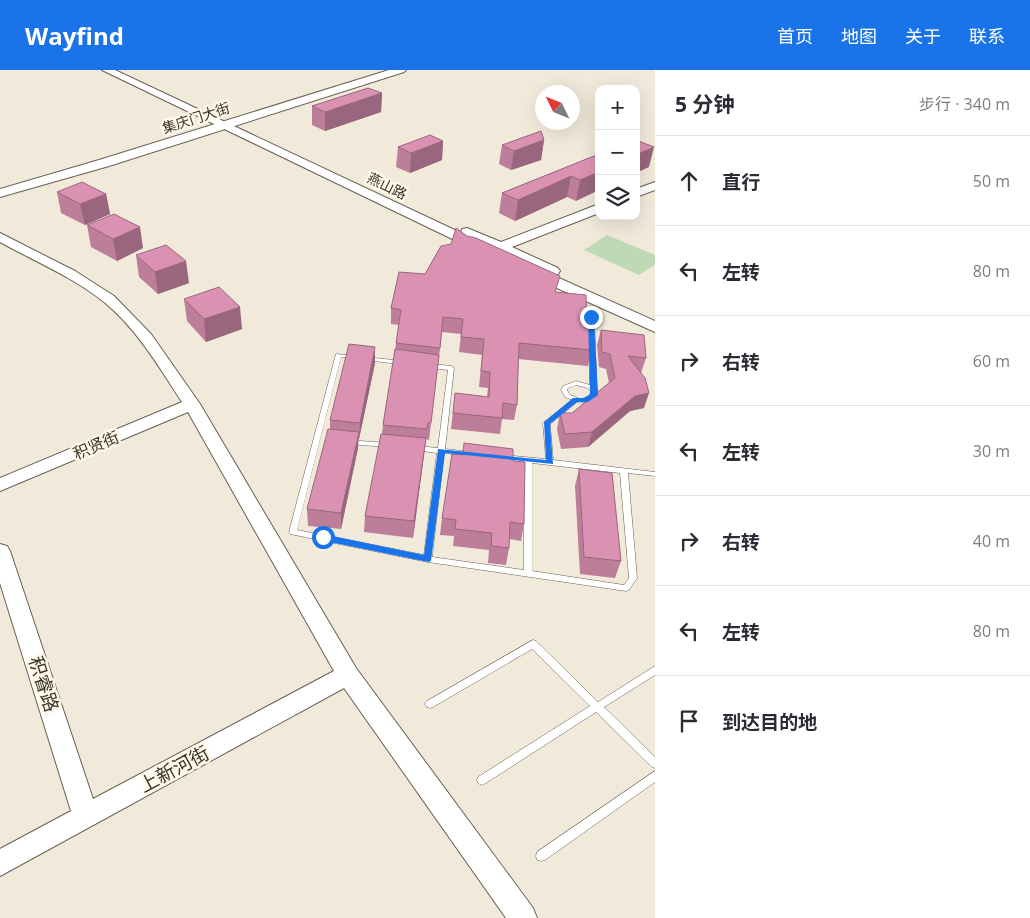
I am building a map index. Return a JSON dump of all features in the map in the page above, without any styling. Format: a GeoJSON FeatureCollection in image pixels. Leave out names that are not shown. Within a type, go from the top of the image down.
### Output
{"type":"FeatureCollection","features":[{"type":"Feature","properties":{"kind":"main road","name":"集庆门大街"},"geometry":{"type":"LineString","coordinates":[[227,122],[380,70]]}},
{"type":"Feature","properties":{"kind":"main road","name":"集庆门大街"},"geometry":{"type":"LineString","coordinates":[[0,193],[400,70]]}},
{"type":"Feature","properties":{"kind":"street","name":"燕山路"},"geometry":{"type":"LineString","coordinates":[[107,70],[227,122]]}},
{"type":"Feature","properties":{"kind":"street","name":"燕山路"},"geometry":{"type":"LineString","coordinates":[[125,70],[227,122],[655,327]]}},
{"type":"Feature","properties":{"kind":"street"},"geometry":{"type":"LineString","coordinates":[[640,192],[655,186]]}},
{"type":"Feature","properties":{"kind":"street"},"geometry":{"type":"LineString","coordinates":[[495,250],[595,210]]}},
{"type":"Feature","properties":{"kind":"street"},"geometry":{"type":"LineString","coordinates":[[0,237],[70,274],[109,299],[146,337],[192,404],[348,675],[523,918]]}},
{"type":"Feature","properties":{"kind":"street","name":"燕山路"},"geometry":{"type":"LineString","coordinates":[[495,250],[655,317]]}},
{"type":"Feature","properties":{"kind":"street","name":"积贤街"},"geometry":{"type":"LineString","coordinates":[[0,485],[192,404]]}},
{"type":"Feature","properties":{"kind":"street","name":"积睿路"},"geometry":{"type":"LineString","coordinates":[[0,552],[86,817]]}},
{"type":"Feature","properties":{"kind":"street","name":"上新河街"},"geometry":{"type":"LineString","coordinates":[[0,864],[348,675]]}},
{"type":"Feature","properties":{"kind":"lane"},"geometry":{"type":"LineString","coordinates":[[591,317],[594,392],[589,400],[576,400],[565,393],[564,390],[568,384],[581,383],[590,386],[594,392]]}},
{"type":"Feature","properties":{"kind":"lane"},"geometry":{"type":"LineString","coordinates":[[428,559],[451,368],[338,356],[293,532],[428,559],[528,573],[611,588],[626,588],[633,578],[624,471]]}},
{"type":"Feature","properties":{"kind":"lane"},"geometry":{"type":"LineString","coordinates":[[550,463],[546,423],[576,400]]}},
{"type":"Feature","properties":{"kind":"lane"},"geometry":{"type":"LineString","coordinates":[[317,439],[326,440]]}},
{"type":"Feature","properties":{"kind":"lane"},"geometry":{"type":"LineString","coordinates":[[336,441],[393,446]]}},
{"type":"Feature","properties":{"kind":"lane"},"geometry":{"type":"LineString","coordinates":[[403,447],[480,455]]}},
{"type":"Feature","properties":{"kind":"lane"},"geometry":{"type":"LineString","coordinates":[[499,457],[655,474]]}},
{"type":"Feature","properties":{"kind":"lane"},"geometry":{"type":"LineString","coordinates":[[528,460],[528,573]]}},
{"type":"Feature","properties":{"kind":"lane"},"geometry":{"type":"LineString","coordinates":[[430,704],[533,644],[655,764]]}},
{"type":"Feature","properties":{"kind":"lane"},"geometry":{"type":"LineString","coordinates":[[482,780],[655,670]]}},
{"type":"Feature","properties":{"kind":"lane"},"geometry":{"type":"LineString","coordinates":[[541,856],[655,776]]}},
{"type":"Feature","properties":{"kind":"green space"},"geometry":{"type":"Polygon","coordinates":[[[607,235],[655,255],[655,265],[639,275],[584,250],[607,235]]]}},
{"type":"Feature","properties":{"kind":"building"},"geometry":{"type":"Polygon","coordinates":[[[368,88],[382,93],[325,112],[312,106],[368,88]]]}},
{"type":"Feature","properties":{"kind":"building"},"geometry":{"type":"Polygon","coordinates":[[[541,131],[544,140],[514,151],[502,145],[541,131]]]}},
{"type":"Feature","properties":{"kind":"building"},"geometry":{"type":"Polygon","coordinates":[[[430,135],[443,141],[411,153],[398,147],[430,135]]]}},
{"type":"Feature","properties":{"kind":"building"},"geometry":{"type":"Polygon","coordinates":[[[640,142],[654,147],[640,153],[640,142]]]}},
{"type":"Feature","properties":{"kind":"building"},"geometry":{"type":"Polygon","coordinates":[[[595,156],[595,174],[580,180],[571,176],[518,200],[502,193],[595,156]]]}},
{"type":"Feature","properties":{"kind":"building"},"geometry":{"type":"Polygon","coordinates":[[[82,182],[106,194],[80,204],[57,192],[82,182]]]}},
{"type":"Feature","properties":{"kind":"building"},"geometry":{"type":"Polygon","coordinates":[[[114,214],[140,227],[113,239],[87,225],[114,214]]]}},
{"type":"Feature","properties":{"kind":"building"},"geometry":{"type":"Polygon","coordinates":[[[456,228],[467,236],[476,238],[560,276],[555,292],[586,295],[587,328],[591,328],[591,350],[519,343],[517,405],[503,403],[502,418],[453,413],[455,393],[489,397],[490,372],[481,371],[484,339],[461,337],[463,319],[443,317],[440,348],[396,343],[401,310],[391,308],[399,272],[425,274],[441,246],[451,244],[456,228]]]}},
{"type":"Feature","properties":{"kind":"building"},"geometry":{"type":"Polygon","coordinates":[[[166,245],[186,261],[155,272],[136,255],[166,245]]]}},
{"type":"Feature","properties":{"kind":"building"},"geometry":{"type":"Polygon","coordinates":[[[219,287],[240,307],[204,319],[184,299],[219,287]]]}},
{"type":"Feature","properties":{"kind":"building"},"geometry":{"type":"Polygon","coordinates":[[[601,330],[644,335],[646,358],[628,356],[645,378],[649,393],[635,396],[592,432],[565,434],[560,413],[572,413],[615,378],[610,354],[602,352],[601,330]]]}},
{"type":"Feature","properties":{"kind":"building"},"geometry":{"type":"Polygon","coordinates":[[[349,344],[375,347],[360,423],[330,420],[349,344]]]}},
{"type":"Feature","properties":{"kind":"building"},"geometry":{"type":"Polygon","coordinates":[[[395,349],[439,355],[431,423],[428,423],[427,429],[383,425],[395,349]]]}},
{"type":"Feature","properties":{"kind":"building"},"geometry":{"type":"Polygon","coordinates":[[[328,429],[359,432],[341,513],[307,509],[328,429]]]}},
{"type":"Feature","properties":{"kind":"building"},"geometry":{"type":"Polygon","coordinates":[[[381,434],[426,438],[414,521],[365,516],[381,434]]]}},
{"type":"Feature","properties":{"kind":"building"},"geometry":{"type":"Polygon","coordinates":[[[464,443],[513,449],[513,461],[525,462],[524,524],[510,522],[509,548],[491,546],[492,533],[455,529],[456,520],[442,518],[452,454],[463,455],[464,443]]]}},
{"type":"Feature","properties":{"kind":"building"},"geometry":{"type":"Polygon","coordinates":[[[579,469],[612,473],[621,561],[584,557],[579,469]]]}},
{"type":"Feature","properties":{"kind":"route"},"geometry":{"type":"LineString","coordinates":[[323,537],[428,559],[441,450],[550,463],[546,423],[576,400],[589,400],[594,395],[591,317]]}}]}
